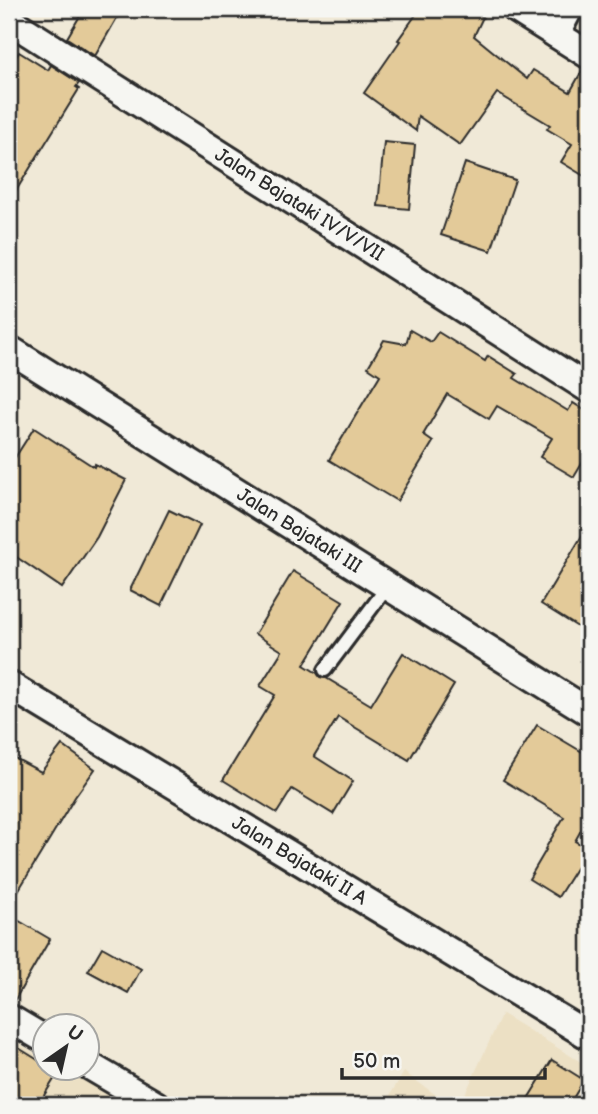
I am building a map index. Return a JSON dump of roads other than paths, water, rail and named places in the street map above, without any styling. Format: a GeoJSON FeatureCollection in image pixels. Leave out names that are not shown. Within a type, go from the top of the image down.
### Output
{"type":"FeatureCollection","features":[{"type":"Feature","properties":{"kind":"street"},"geometry":{"type":"LineString","coordinates":[[516,9],[589,55]]}},
{"type":"Feature","properties":{"kind":"street"},"geometry":{"type":"LineString","coordinates":[[556,34],[569,9]]}},
{"type":"Feature","properties":{"kind":"street","name":"Jalan Bajataki IV/V/VII"},"geometry":{"type":"LineString","coordinates":[[9,20],[589,389]]}},
{"type":"Feature","properties":{"kind":"street","name":"Jalan Bajataki III"},"geometry":{"type":"LineString","coordinates":[[9,349],[589,712]]}},
{"type":"Feature","properties":{"kind":"street","name":"Jalan Bajataki II A"},"geometry":{"type":"LineString","coordinates":[[9,685],[589,1036]]}},
{"type":"Feature","properties":{"kind":"street"},"geometry":{"type":"LineString","coordinates":[[9,1018],[32,1032]]}},
{"type":"Feature","properties":{"kind":"street"},"geometry":{"type":"LineString","coordinates":[[102,1073],[156,1105]]}},
{"type":"Feature","properties":{"kind":"lane"},"geometry":{"type":"LineString","coordinates":[[325,670],[387,586]]}}]}
